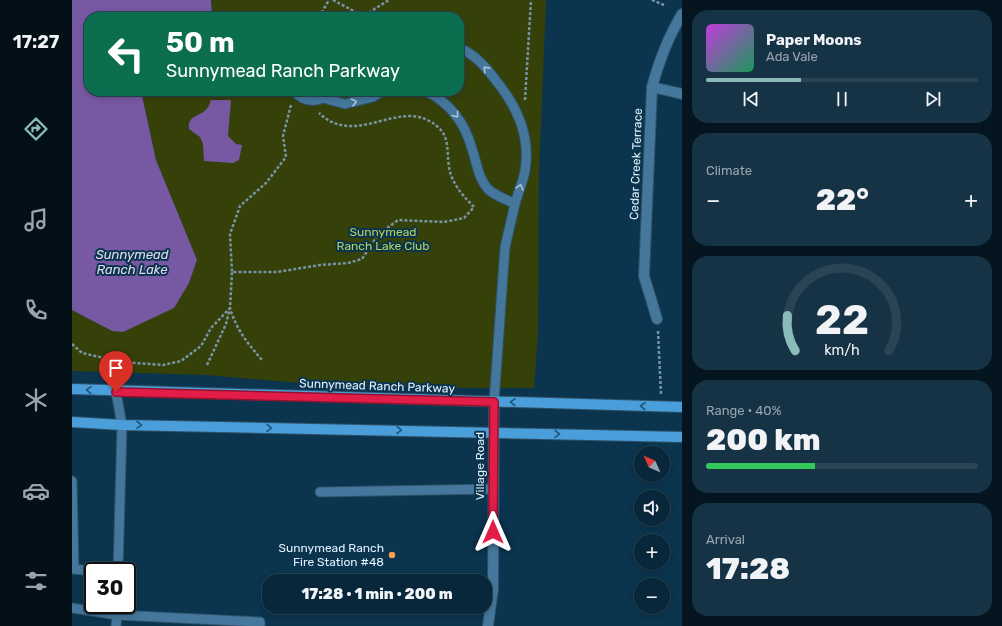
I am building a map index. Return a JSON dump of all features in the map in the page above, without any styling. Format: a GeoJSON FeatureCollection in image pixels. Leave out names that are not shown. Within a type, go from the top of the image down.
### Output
{"type":"FeatureCollection","features":[{"type":"Feature","properties":{"kind":"main road","name":"Sunnymead Ranch Parkway"},"geometry":{"type":"LineString","coordinates":[[72,389],[116,392],[682,407]]}},
{"type":"Feature","properties":{"kind":"main road"},"geometry":{"type":"LineString","coordinates":[[72,422],[122,425],[682,437]]}},
{"type":"Feature","properties":{"kind":"street","name":"Cedar Creek Terrace"},"geometry":{"type":"LineString","coordinates":[[657,319],[644,276],[652,87],[659,62],[672,30],[682,14]]}},
{"type":"Feature","properties":{"kind":"street"},"geometry":{"type":"LineString","coordinates":[[652,87],[682,94]]}},
{"type":"Feature","properties":{"kind":"street","name":"Village Road"},"geometry":{"type":"LineString","coordinates":[[488,626],[493,589],[494,402]]}},
{"type":"Feature","properties":{"kind":"lane"},"geometry":{"type":"LineString","coordinates":[[464,50],[485,66],[515,107],[524,134],[526,150],[525,171],[515,204],[505,247],[494,402]]}},
{"type":"Feature","properties":{"kind":"lane"},"geometry":{"type":"LineString","coordinates":[[300,96],[308,100],[323,98],[345,104],[375,96]]}},
{"type":"Feature","properties":{"kind":"lane"},"geometry":{"type":"LineString","coordinates":[[437,96],[441,98],[458,117],[472,148],[479,176],[487,188],[492,193],[515,204]]}},
{"type":"Feature","properties":{"kind":"lane"},"geometry":{"type":"LineString","coordinates":[[116,392],[122,425],[118,562]]}},
{"type":"Feature","properties":{"kind":"lane"},"geometry":{"type":"LineString","coordinates":[[72,481],[74,569],[84,570]]}},
{"type":"Feature","properties":{"kind":"lane"},"geometry":{"type":"LineString","coordinates":[[320,492],[493,489]]}},
{"type":"Feature","properties":{"kind":"lane"},"geometry":{"type":"LineString","coordinates":[[72,608],[118,615],[262,625]]}},
{"type":"Feature","properties":{"kind":"lane"},"geometry":{"type":"LineString","coordinates":[[116,626],[118,615]]}},
{"type":"Feature","properties":{"kind":"path"},"geometry":{"type":"LineString","coordinates":[[322,12],[329,0]]}},
{"type":"Feature","properties":{"kind":"path"},"geometry":{"type":"LineString","coordinates":[[333,0],[356,12]]}},
{"type":"Feature","properties":{"kind":"path"},"geometry":{"type":"LineString","coordinates":[[370,12],[389,0]]}},
{"type":"Feature","properties":{"kind":"path"},"geometry":{"type":"LineString","coordinates":[[526,100],[531,0]]}},
{"type":"Feature","properties":{"kind":"path"},"geometry":{"type":"LineString","coordinates":[[652,0],[664,5]]}},
{"type":"Feature","properties":{"kind":"path"},"geometry":{"type":"LineString","coordinates":[[207,365],[226,324],[230,308],[232,272],[230,234],[240,206],[266,183],[286,157],[283,136],[292,106]]}},
{"type":"Feature","properties":{"kind":"path"},"geometry":{"type":"LineString","coordinates":[[232,272],[277,272],[320,265],[348,263],[362,259],[378,235],[398,220],[444,222],[464,218],[474,207],[460,192],[450,172],[448,147],[440,129],[427,119],[413,115],[393,118],[362,127],[339,125],[328,122],[318,112],[312,111]]}},
{"type":"Feature","properties":{"kind":"path"},"geometry":{"type":"LineString","coordinates":[[72,344],[82,352],[122,362],[163,365],[181,361],[201,346],[211,328],[230,308]]}},
{"type":"Feature","properties":{"kind":"path"},"geometry":{"type":"LineString","coordinates":[[230,308],[233,320],[243,338],[262,360]]}},
{"type":"Feature","properties":{"kind":"path"},"geometry":{"type":"LineString","coordinates":[[657,319],[661,406]]}},
{"type":"Feature","properties":{"kind":"green space","name":"Sunnymead Ranch Lake Club"},"geometry":{"type":"Polygon","coordinates":[[[211,0],[546,0],[539,175],[538,334],[534,388],[433,388],[301,383],[205,375],[72,371],[72,310],[112,331],[189,283],[197,261],[156,160],[142,96],[464,96],[464,12],[212,12],[211,0]]]}},
{"type":"Feature","properties":{"kind":"water","name":"Sunnymead Ranch Lake"},"geometry":{"type":"Polygon","coordinates":[[[72,0],[211,0],[212,12],[84,12],[84,96],[142,96],[156,160],[197,260],[189,283],[174,308],[123,332],[112,331],[72,310],[72,0]]]}},
{"type":"Feature","properties":{"kind":"water"},"geometry":{"type":"Polygon","coordinates":[[[211,100],[231,100],[228,136],[236,144],[242,145],[239,160],[233,163],[204,161],[203,144],[200,137],[189,129],[189,123],[191,120],[209,106],[211,100]]]}},
{"type":"Feature","properties":{"kind":"place","name":"Sunnymead Ranch Fire Station #48"},"geometry":{"type":"Point","coordinates":[392,555]}},
{"type":"Feature","properties":{"kind":"route"},"geometry":{"type":"LineString","coordinates":[[116,392],[494,402],[493,532]]}}]}
